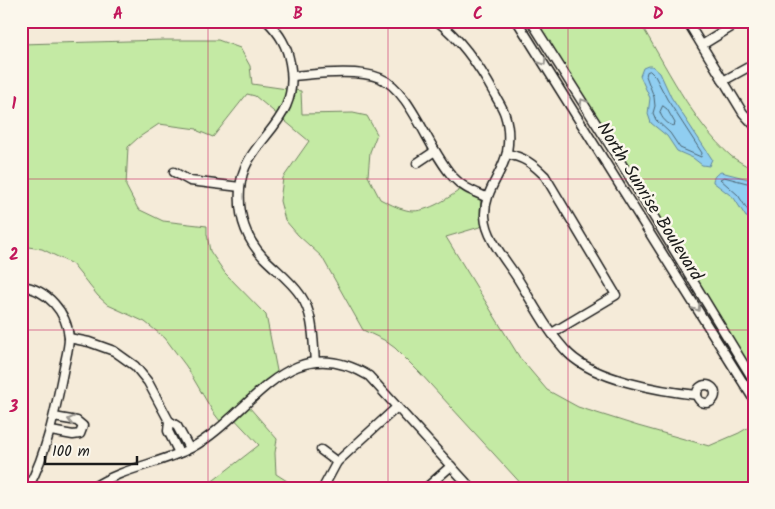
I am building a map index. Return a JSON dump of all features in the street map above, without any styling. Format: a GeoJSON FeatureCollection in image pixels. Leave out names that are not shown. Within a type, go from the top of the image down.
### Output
{"type":"FeatureCollection","features":[{"type":"Feature","properties":{"kind":"street"},"geometry":{"type":"LineString","coordinates":[[267,21],[282,37],[287,50],[292,86],[285,110],[248,162],[240,187],[242,221],[249,239],[302,297],[313,330],[315,362]]}},
{"type":"Feature","properties":{"kind":"street"},"geometry":{"type":"LineString","coordinates":[[437,21],[469,53],[505,114],[509,132],[507,154],[486,198],[486,225],[496,245],[552,333],[568,353],[592,370],[655,389],[697,395]]}},
{"type":"Feature","properties":{"kind":"street","name":"North Sunrise Boulevard"},"geometry":{"type":"LineString","coordinates":[[517,21],[754,400]]}},
{"type":"Feature","properties":{"kind":"street","name":"North Sunrise Boulevard"},"geometry":{"type":"LineString","coordinates":[[531,21],[608,142],[754,381]]}},
{"type":"Feature","properties":{"kind":"street"},"geometry":{"type":"LineString","coordinates":[[687,21],[743,113],[754,125]]}},
{"type":"Feature","properties":{"kind":"street"},"geometry":{"type":"LineString","coordinates":[[702,45],[741,21]]}},
{"type":"Feature","properties":{"kind":"street"},"geometry":{"type":"LineString","coordinates":[[724,81],[754,64]]}},
{"type":"Feature","properties":{"kind":"street"},"geometry":{"type":"LineString","coordinates":[[292,76],[362,73],[380,78],[395,87],[406,100],[442,164],[454,179],[463,187],[486,198]]}},
{"type":"Feature","properties":{"kind":"street"},"geometry":{"type":"LineString","coordinates":[[416,163],[435,151]]}},
{"type":"Feature","properties":{"kind":"street"},"geometry":{"type":"LineString","coordinates":[[507,154],[529,161],[545,176],[616,295],[552,333]]}},
{"type":"Feature","properties":{"kind":"street"},"geometry":{"type":"LineString","coordinates":[[174,172],[190,181],[240,187]]}},
{"type":"Feature","properties":{"kind":"street"},"geometry":{"type":"LineString","coordinates":[[21,286],[32,288],[49,298],[62,315],[69,338],[51,431],[28,488]]}},
{"type":"Feature","properties":{"kind":"street"},"geometry":{"type":"LineString","coordinates":[[69,338],[114,351],[128,360],[148,382],[169,421],[177,426],[190,448]]}},
{"type":"Feature","properties":{"kind":"street"},"geometry":{"type":"LineString","coordinates":[[92,488],[113,476],[190,448],[212,433],[277,377],[289,369],[315,362],[338,363],[360,371],[375,382],[471,488]]}},
{"type":"Feature","properties":{"kind":"street"},"geometry":{"type":"LineString","coordinates":[[324,488],[337,462],[397,407]]}},
{"type":"Feature","properties":{"kind":"street"},"geometry":{"type":"LineString","coordinates":[[51,431],[73,435],[80,434],[83,426],[78,421],[54,417]]}},
{"type":"Feature","properties":{"kind":"street"},"geometry":{"type":"LineString","coordinates":[[169,421],[168,431],[179,453]]}},
{"type":"Feature","properties":{"kind":"street"},"geometry":{"type":"LineString","coordinates":[[321,450],[337,462]]}},
{"type":"Feature","properties":{"kind":"street"},"geometry":{"type":"LineString","coordinates":[[426,488],[451,466]]}},
{"type":"Feature","properties":{"kind":"green space"},"geometry":{"type":"Polygon","coordinates":[[[536,21],[639,21],[680,92],[704,127],[733,158],[750,168],[754,162],[754,373],[536,21]]]}},
{"type":"Feature","properties":{"kind":"green space"},"geometry":{"type":"Polygon","coordinates":[[[218,40],[240,48],[250,66],[252,84],[301,91],[302,114],[353,113],[367,116],[377,134],[370,152],[368,176],[380,199],[396,207],[413,211],[435,205],[461,189],[480,199],[483,226],[446,237],[520,358],[547,390],[578,407],[709,446],[754,424],[754,488],[525,488],[395,348],[384,340],[363,330],[322,257],[285,220],[280,201],[283,178],[309,141],[255,96],[247,94],[213,137],[197,129],[159,124],[128,147],[126,186],[138,209],[163,221],[207,226],[210,251],[225,273],[266,315],[279,381],[249,407],[277,439],[275,453],[276,474],[287,481],[285,488],[200,488],[214,480],[259,445],[229,413],[220,421],[186,366],[165,338],[145,322],[108,305],[98,296],[72,264],[42,249],[21,246],[21,44],[218,40]]]}},
{"type":"Feature","properties":{"kind":"water"},"geometry":{"type":"Polygon","coordinates":[[[652,66],[660,73],[671,97],[712,159],[709,166],[702,165],[693,158],[677,151],[667,136],[651,123],[648,114],[650,98],[640,76],[643,68],[652,66]]]}},
{"type":"Feature","properties":{"kind":"water"},"geometry":{"type":"Polygon","coordinates":[[[721,172],[748,179],[754,177],[754,218],[746,217],[734,198],[713,182],[715,176],[721,172]]]}}]}
